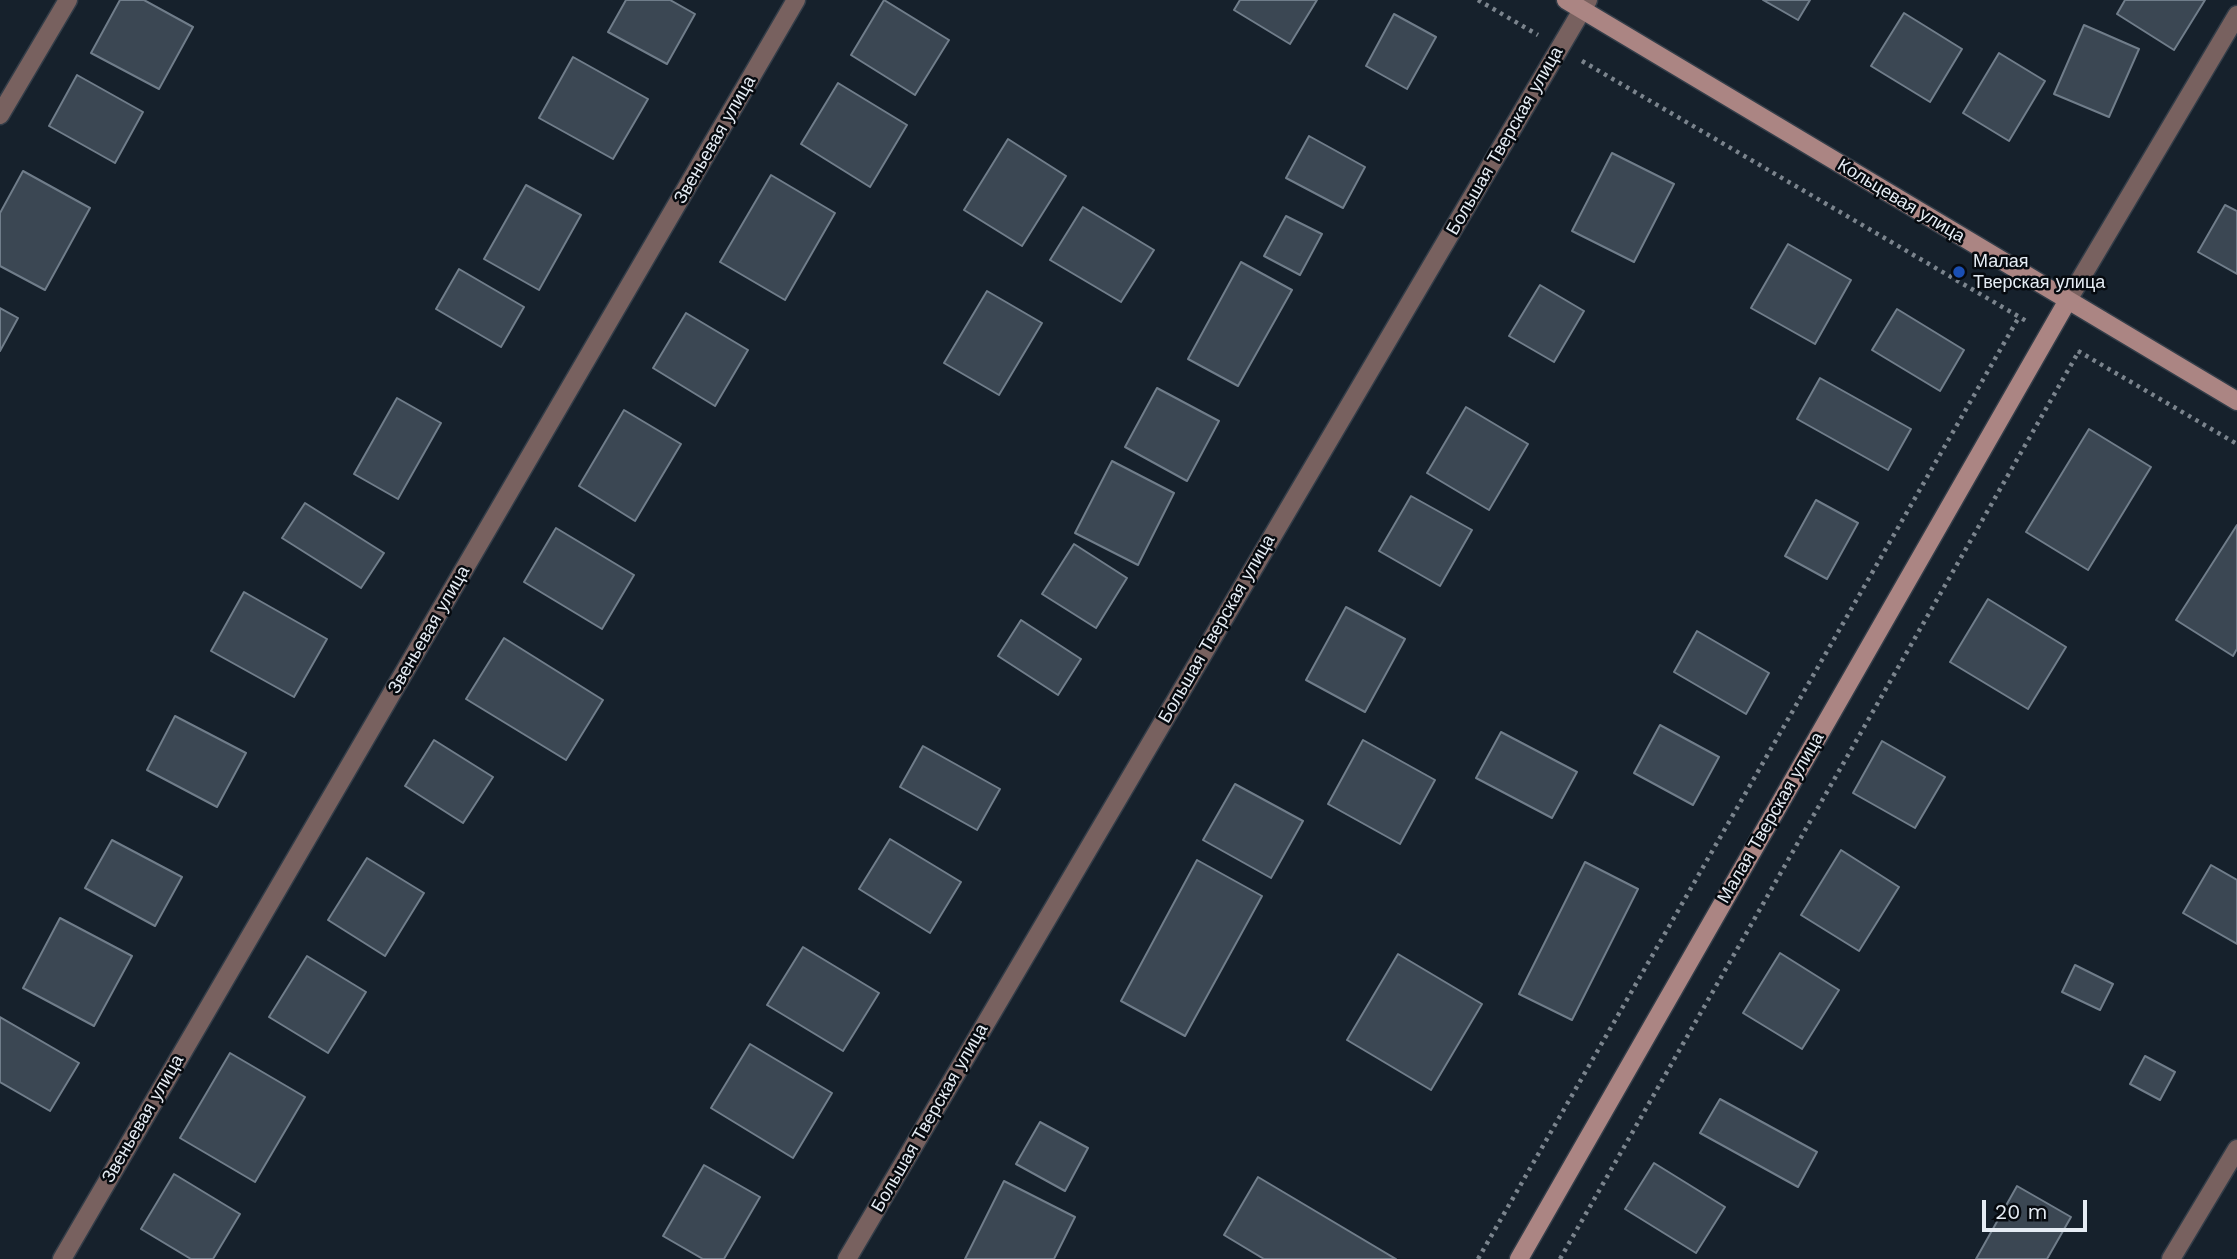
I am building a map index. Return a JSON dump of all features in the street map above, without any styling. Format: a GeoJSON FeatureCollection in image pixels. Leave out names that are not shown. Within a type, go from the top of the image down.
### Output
{"type":"FeatureCollection","features":[{"type":"Feature","properties":{"kind":"street"},"geometry":{"type":"LineString","coordinates":[[0,115],[68,0]]}},
{"type":"Feature","properties":{"kind":"street","name":"Звеньевая улица"},"geometry":{"type":"LineString","coordinates":[[62,1259],[796,0]]}},
{"type":"Feature","properties":{"kind":"street","name":"Кольцевая улица"},"geometry":{"type":"LineString","coordinates":[[1566,0],[1585,5],[2237,401]]}},
{"type":"Feature","properties":{"kind":"street","name":"Большая Тверская улица"},"geometry":{"type":"LineString","coordinates":[[847,1259],[1585,5]]}},
{"type":"Feature","properties":{"kind":"street","name":"Малая Тверская улица"},"geometry":{"type":"LineString","coordinates":[[1519,1259],[2068,300],[2237,15]]}},
{"type":"Feature","properties":{"kind":"street"},"geometry":{"type":"LineString","coordinates":[[2171,1259],[2237,1149]]}},
{"type":"Feature","properties":{"kind":"path"},"geometry":{"type":"LineString","coordinates":[[1478,0],[2237,444]]}},
{"type":"Feature","properties":{"kind":"path"},"geometry":{"type":"LineString","coordinates":[[1478,1259],[2019,317]]}},
{"type":"Feature","properties":{"kind":"path"},"geometry":{"type":"LineString","coordinates":[[1560,1259],[2079,351]]}},
{"type":"Feature","properties":{"kind":"building"},"geometry":{"type":"Polygon","coordinates":[[[120,0],[144,0],[193,27],[159,89],[91,53],[120,0]]]}},
{"type":"Feature","properties":{"kind":"building"},"geometry":{"type":"Polygon","coordinates":[[[626,0],[670,0],[695,14],[667,64],[608,32],[626,0]]]}},
{"type":"Feature","properties":{"kind":"building"},"geometry":{"type":"Polygon","coordinates":[[[884,0],[949,40],[915,95],[851,55],[884,0]]]}},
{"type":"Feature","properties":{"kind":"building"},"geometry":{"type":"Polygon","coordinates":[[[1240,0],[1317,0],[1290,44],[1234,10],[1240,0]]]}},
{"type":"Feature","properties":{"kind":"building"},"geometry":{"type":"Polygon","coordinates":[[[1763,0],[1810,0],[1798,20],[1763,0]]]}},
{"type":"Feature","properties":{"kind":"building"},"geometry":{"type":"Polygon","coordinates":[[[2125,0],[2205,0],[2174,50],[2117,14],[2125,0]]]}},
{"type":"Feature","properties":{"kind":"building"},"geometry":{"type":"Polygon","coordinates":[[[1904,13],[1962,49],[1930,102],[1871,66],[1904,13]]]}},
{"type":"Feature","properties":{"kind":"building"},"geometry":{"type":"Polygon","coordinates":[[[1394,14],[1436,37],[1407,89],[1366,66],[1394,14]]]}},
{"type":"Feature","properties":{"kind":"building"},"geometry":{"type":"Polygon","coordinates":[[[2084,25],[2139,49],[2109,117],[2054,94],[2084,25]]]}},
{"type":"Feature","properties":{"kind":"building"},"geometry":{"type":"Polygon","coordinates":[[[1999,53],[2045,81],[2009,141],[1963,113],[1999,53]]]}},
{"type":"Feature","properties":{"kind":"building"},"geometry":{"type":"Polygon","coordinates":[[[573,57],[648,99],[613,159],[539,118],[573,57]]]}},
{"type":"Feature","properties":{"kind":"building"},"geometry":{"type":"Polygon","coordinates":[[[77,75],[143,112],[115,163],[49,126],[77,75]]]}},
{"type":"Feature","properties":{"kind":"building"},"geometry":{"type":"Polygon","coordinates":[[[838,83],[907,125],[870,187],[801,144],[838,83]]]}},
{"type":"Feature","properties":{"kind":"building"},"geometry":{"type":"Polygon","coordinates":[[[1309,136],[1365,167],[1343,208],[1286,178],[1309,136]]]}},
{"type":"Feature","properties":{"kind":"building"},"geometry":{"type":"Polygon","coordinates":[[[1008,139],[1066,176],[1022,246],[964,210],[1008,139]]]}},
{"type":"Feature","properties":{"kind":"building"},"geometry":{"type":"Polygon","coordinates":[[[1612,153],[1674,184],[1634,262],[1572,231],[1612,153]]]}},
{"type":"Feature","properties":{"kind":"building"},"geometry":{"type":"Polygon","coordinates":[[[23,171],[90,208],[45,290],[0,266],[0,213],[23,171]]]}},
{"type":"Feature","properties":{"kind":"building"},"geometry":{"type":"Polygon","coordinates":[[[771,175],[835,213],[785,300],[720,262],[771,175]]]}},
{"type":"Feature","properties":{"kind":"building"},"geometry":{"type":"Polygon","coordinates":[[[526,185],[581,215],[539,290],[484,259],[526,185]]]}},
{"type":"Feature","properties":{"kind":"building"},"geometry":{"type":"Polygon","coordinates":[[[2225,205],[2237,211],[2237,274],[2198,252],[2225,205]]]}},
{"type":"Feature","properties":{"kind":"building"},"geometry":{"type":"Polygon","coordinates":[[[1083,207],[1154,250],[1121,302],[1050,260],[1083,207]]]}},
{"type":"Feature","properties":{"kind":"building"},"geometry":{"type":"Polygon","coordinates":[[[1286,216],[1322,234],[1300,275],[1264,256],[1286,216]]]}},
{"type":"Feature","properties":{"kind":"building"},"geometry":{"type":"Polygon","coordinates":[[[1788,244],[1851,280],[1815,344],[1751,308],[1788,244]]]}},
{"type":"Feature","properties":{"kind":"building"},"geometry":{"type":"Polygon","coordinates":[[[1241,262],[1292,290],[1238,386],[1188,359],[1241,262]]]}},
{"type":"Feature","properties":{"kind":"building"},"geometry":{"type":"Polygon","coordinates":[[[459,269],[524,307],[501,347],[436,309],[459,269]]]}},
{"type":"Feature","properties":{"kind":"building"},"geometry":{"type":"Polygon","coordinates":[[[1540,285],[1584,311],[1554,362],[1509,336],[1540,285]]]}},
{"type":"Feature","properties":{"kind":"building"},"geometry":{"type":"Polygon","coordinates":[[[987,291],[1042,323],[999,395],[944,363],[987,291]]]}},
{"type":"Feature","properties":{"kind":"building"},"geometry":{"type":"Polygon","coordinates":[[[0,308],[18,318],[0,351],[0,308]]]}},
{"type":"Feature","properties":{"kind":"building"},"geometry":{"type":"Polygon","coordinates":[[[1897,309],[1964,350],[1940,391],[1872,350],[1897,309]]]}},
{"type":"Feature","properties":{"kind":"building"},"geometry":{"type":"Polygon","coordinates":[[[686,313],[748,350],[715,406],[653,368],[686,313]]]}},
{"type":"Feature","properties":{"kind":"building"},"geometry":{"type":"Polygon","coordinates":[[[1820,378],[1911,429],[1888,470],[1797,419],[1820,378]]]}},
{"type":"Feature","properties":{"kind":"building"},"geometry":{"type":"Polygon","coordinates":[[[1157,388],[1219,421],[1187,481],[1125,447],[1157,388]]]}},
{"type":"Feature","properties":{"kind":"building"},"geometry":{"type":"Polygon","coordinates":[[[397,398],[441,423],[398,499],[354,474],[397,398]]]}},
{"type":"Feature","properties":{"kind":"building"},"geometry":{"type":"Polygon","coordinates":[[[1466,407],[1528,444],[1489,510],[1427,473],[1466,407]]]}},
{"type":"Feature","properties":{"kind":"building"},"geometry":{"type":"Polygon","coordinates":[[[624,410],[681,444],[635,521],[579,486],[624,410]]]}},
{"type":"Feature","properties":{"kind":"building"},"geometry":{"type":"Polygon","coordinates":[[[2089,429],[2151,467],[2088,570],[2026,532],[2089,429]]]}},
{"type":"Feature","properties":{"kind":"building"},"geometry":{"type":"Polygon","coordinates":[[[1112,461],[1174,493],[1138,565],[1075,533],[1112,461]]]}},
{"type":"Feature","properties":{"kind":"building"},"geometry":{"type":"Polygon","coordinates":[[[1411,496],[1472,530],[1440,586],[1379,551],[1411,496]]]}},
{"type":"Feature","properties":{"kind":"building"},"geometry":{"type":"Polygon","coordinates":[[[1816,500],[1858,523],[1827,579],[1785,556],[1816,500]]]}},
{"type":"Feature","properties":{"kind":"building"},"geometry":{"type":"Polygon","coordinates":[[[305,503],[384,553],[361,588],[282,538],[305,503]]]}},
{"type":"Feature","properties":{"kind":"building"},"geometry":{"type":"Polygon","coordinates":[[[2237,525],[2237,649],[2233,656],[2176,620],[2237,525]]]}},
{"type":"Feature","properties":{"kind":"building"},"geometry":{"type":"Polygon","coordinates":[[[556,528],[634,575],[602,629],[524,582],[556,528]]]}},
{"type":"Feature","properties":{"kind":"building"},"geometry":{"type":"Polygon","coordinates":[[[1074,544],[1127,578],[1096,628],[1042,594],[1074,544]]]}},
{"type":"Feature","properties":{"kind":"building"},"geometry":{"type":"Polygon","coordinates":[[[244,592],[327,639],[294,697],[211,651],[244,592]]]}},
{"type":"Feature","properties":{"kind":"building"},"geometry":{"type":"Polygon","coordinates":[[[1988,599],[2066,647],[2028,709],[1950,662],[1988,599]]]}},
{"type":"Feature","properties":{"kind":"building"},"geometry":{"type":"Polygon","coordinates":[[[1346,607],[1405,639],[1365,712],[1306,680],[1346,607]]]}},
{"type":"Feature","properties":{"kind":"building"},"geometry":{"type":"Polygon","coordinates":[[[1021,620],[1081,659],[1058,695],[998,656],[1021,620]]]}},
{"type":"Feature","properties":{"kind":"building"},"geometry":{"type":"Polygon","coordinates":[[[1697,631],[1769,673],[1746,714],[1674,672],[1697,631]]]}},
{"type":"Feature","properties":{"kind":"building"},"geometry":{"type":"Polygon","coordinates":[[[504,638],[603,700],[566,760],[466,699],[504,638]]]}},
{"type":"Feature","properties":{"kind":"building"},"geometry":{"type":"Polygon","coordinates":[[[175,716],[246,753],[217,807],[147,770],[175,716]]]}},
{"type":"Feature","properties":{"kind":"building"},"geometry":{"type":"Polygon","coordinates":[[[1660,725],[1719,757],[1693,805],[1634,773],[1660,725]]]}},
{"type":"Feature","properties":{"kind":"building"},"geometry":{"type":"Polygon","coordinates":[[[1501,732],[1577,772],[1552,818],[1476,778],[1501,732]]]}},
{"type":"Feature","properties":{"kind":"building"},"geometry":{"type":"Polygon","coordinates":[[[434,740],[493,777],[463,823],[405,786],[434,740]]]}},
{"type":"Feature","properties":{"kind":"building"},"geometry":{"type":"Polygon","coordinates":[[[1363,740],[1435,780],[1400,844],[1328,804],[1363,740]]]}},
{"type":"Feature","properties":{"kind":"building"},"geometry":{"type":"Polygon","coordinates":[[[1882,741],[1945,777],[1915,828],[1853,793],[1882,741]]]}},
{"type":"Feature","properties":{"kind":"building"},"geometry":{"type":"Polygon","coordinates":[[[923,746],[1000,789],[977,830],[900,787],[923,746]]]}},
{"type":"Feature","properties":{"kind":"building"},"geometry":{"type":"Polygon","coordinates":[[[1235,784],[1303,821],[1271,878],[1203,840],[1235,784]]]}},
{"type":"Feature","properties":{"kind":"building"},"geometry":{"type":"Polygon","coordinates":[[[890,839],[961,882],[930,933],[859,889],[890,839]]]}},
{"type":"Feature","properties":{"kind":"building"},"geometry":{"type":"Polygon","coordinates":[[[112,840],[182,877],[155,926],[85,888],[112,840]]]}},
{"type":"Feature","properties":{"kind":"building"},"geometry":{"type":"Polygon","coordinates":[[[1841,850],[1899,887],[1859,951],[1801,915],[1841,850]]]}},
{"type":"Feature","properties":{"kind":"building"},"geometry":{"type":"Polygon","coordinates":[[[367,858],[424,893],[385,956],[328,920],[367,858]]]}},
{"type":"Feature","properties":{"kind":"building"},"geometry":{"type":"Polygon","coordinates":[[[1197,860],[1262,896],[1185,1036],[1121,1001],[1197,860]]]}},
{"type":"Feature","properties":{"kind":"building"},"geometry":{"type":"Polygon","coordinates":[[[1585,862],[1638,889],[1572,1020],[1519,994],[1585,862]]]}},
{"type":"Feature","properties":{"kind":"building"},"geometry":{"type":"Polygon","coordinates":[[[2211,865],[2237,880],[2237,944],[2183,913],[2211,865]]]}},
{"type":"Feature","properties":{"kind":"building"},"geometry":{"type":"Polygon","coordinates":[[[60,918],[132,956],[94,1026],[23,988],[60,918]]]}},
{"type":"Feature","properties":{"kind":"building"},"geometry":{"type":"Polygon","coordinates":[[[803,947],[879,993],[843,1051],[767,1005],[803,947]]]}},
{"type":"Feature","properties":{"kind":"building"},"geometry":{"type":"Polygon","coordinates":[[[1780,953],[1839,990],[1802,1049],[1743,1013],[1780,953]]]}},
{"type":"Feature","properties":{"kind":"building"},"geometry":{"type":"Polygon","coordinates":[[[1398,954],[1482,1004],[1431,1090],[1347,1040],[1398,954]]]}},
{"type":"Feature","properties":{"kind":"building"},"geometry":{"type":"Polygon","coordinates":[[[307,956],[366,992],[328,1053],[269,1017],[307,956]]]}},
{"type":"Feature","properties":{"kind":"building"},"geometry":{"type":"Polygon","coordinates":[[[2075,965],[2113,984],[2100,1010],[2062,992],[2075,965]]]}},
{"type":"Feature","properties":{"kind":"building"},"geometry":{"type":"Polygon","coordinates":[[[0,1017],[79,1063],[50,1111],[0,1082],[0,1017]]]}},
{"type":"Feature","properties":{"kind":"building"},"geometry":{"type":"Polygon","coordinates":[[[750,1044],[832,1093],[793,1158],[711,1108],[750,1044]]]}},
{"type":"Feature","properties":{"kind":"building"},"geometry":{"type":"Polygon","coordinates":[[[230,1053],[305,1097],[255,1182],[180,1138],[230,1053]]]}},
{"type":"Feature","properties":{"kind":"building"},"geometry":{"type":"Polygon","coordinates":[[[2145,1056],[2175,1072],[2160,1100],[2130,1084],[2145,1056]]]}},
{"type":"Feature","properties":{"kind":"building"},"geometry":{"type":"Polygon","coordinates":[[[1720,1099],[1817,1152],[1798,1187],[1700,1133],[1720,1099]]]}},
{"type":"Feature","properties":{"kind":"building"},"geometry":{"type":"Polygon","coordinates":[[[1040,1122],[1088,1148],[1065,1191],[1016,1164],[1040,1122]]]}},
{"type":"Feature","properties":{"kind":"building"},"geometry":{"type":"Polygon","coordinates":[[[1654,1163],[1725,1207],[1696,1253],[1625,1209],[1654,1163]]]}},
{"type":"Feature","properties":{"kind":"building"},"geometry":{"type":"Polygon","coordinates":[[[704,1165],[760,1197],[724,1259],[703,1259],[663,1236],[704,1165]]]}},
{"type":"Feature","properties":{"kind":"building"},"geometry":{"type":"Polygon","coordinates":[[[174,1174],[240,1214],[213,1259],[191,1259],[141,1229],[174,1174]]]}},
{"type":"Feature","properties":{"kind":"building"},"geometry":{"type":"Polygon","coordinates":[[[1258,1177],[1396,1259],[1264,1259],[1224,1235],[1258,1177]]]}},
{"type":"Feature","properties":{"kind":"building"},"geometry":{"type":"Polygon","coordinates":[[[1004,1181],[1075,1217],[1054,1259],[965,1259],[1004,1181]]]}},
{"type":"Feature","properties":{"kind":"building"},"geometry":{"type":"Polygon","coordinates":[[[2017,1186],[2071,1217],[2047,1259],[1976,1259],[2017,1186]]]}},
{"type":"Feature","properties":{"kind":"place","name":"Малая Тверская улица"},"geometry":{"type":"Point","coordinates":[1959,272]}}]}
